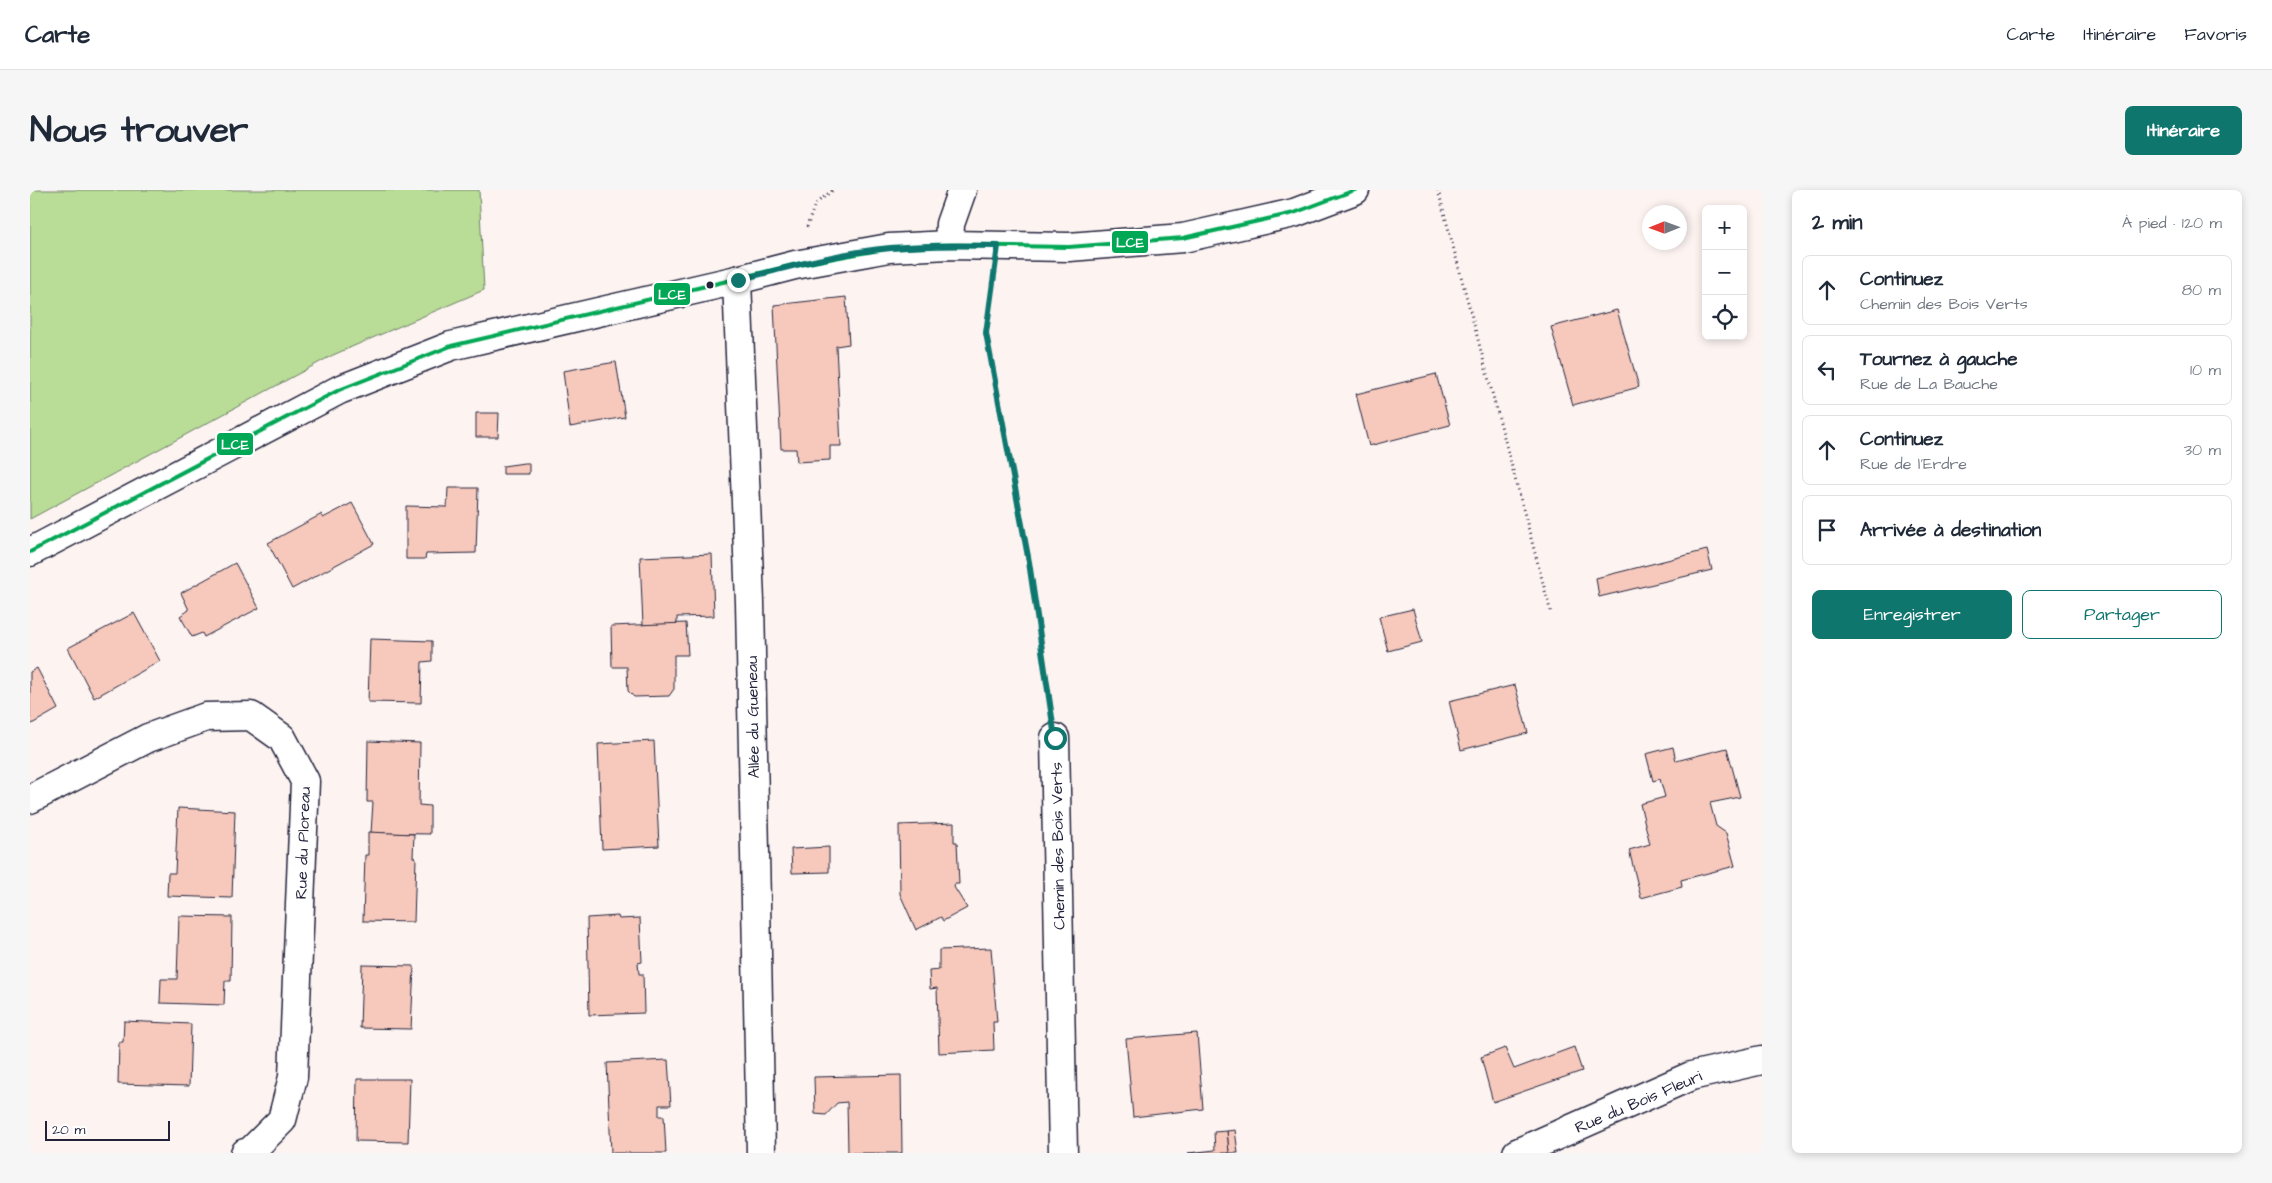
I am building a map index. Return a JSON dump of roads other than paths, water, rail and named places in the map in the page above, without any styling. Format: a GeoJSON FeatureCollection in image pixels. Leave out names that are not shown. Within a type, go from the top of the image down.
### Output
{"type":"FeatureCollection","features":[{"type":"Feature","properties":{"kind":"street"},"geometry":{"type":"LineString","coordinates":[[949,245],[950,224],[962,190]]}},
{"type":"Feature","properties":{"kind":"street"},"geometry":{"type":"LineString","coordinates":[[30,552],[339,390],[451,346],[738,280],[795,265],[889,248],[949,245],[1069,247],[1183,238],[1294,213],[1355,190]]}},
{"type":"Feature","properties":{"kind":"street","name":"Allée du Gueneau"},"geometry":{"type":"LineString","coordinates":[[738,280],[750,602],[761,1153]]}},
{"type":"Feature","properties":{"kind":"street","name":"Rue du Ploreau"},"geometry":{"type":"LineString","coordinates":[[30,799],[148,738],[206,717],[251,716],[282,738],[305,781],[293,1077],[282,1120],[250,1152],[245,1153]]}},
{"type":"Feature","properties":{"kind":"street","name":"Chemin des Bois Verts"},"geometry":{"type":"LineString","coordinates":[[1055,738],[1063,1153]]}},
{"type":"Feature","properties":{"kind":"street","name":"Rue du Bois Fleuri"},"geometry":{"type":"LineString","coordinates":[[1517,1153],[1691,1076],[1762,1060]]}}]}
